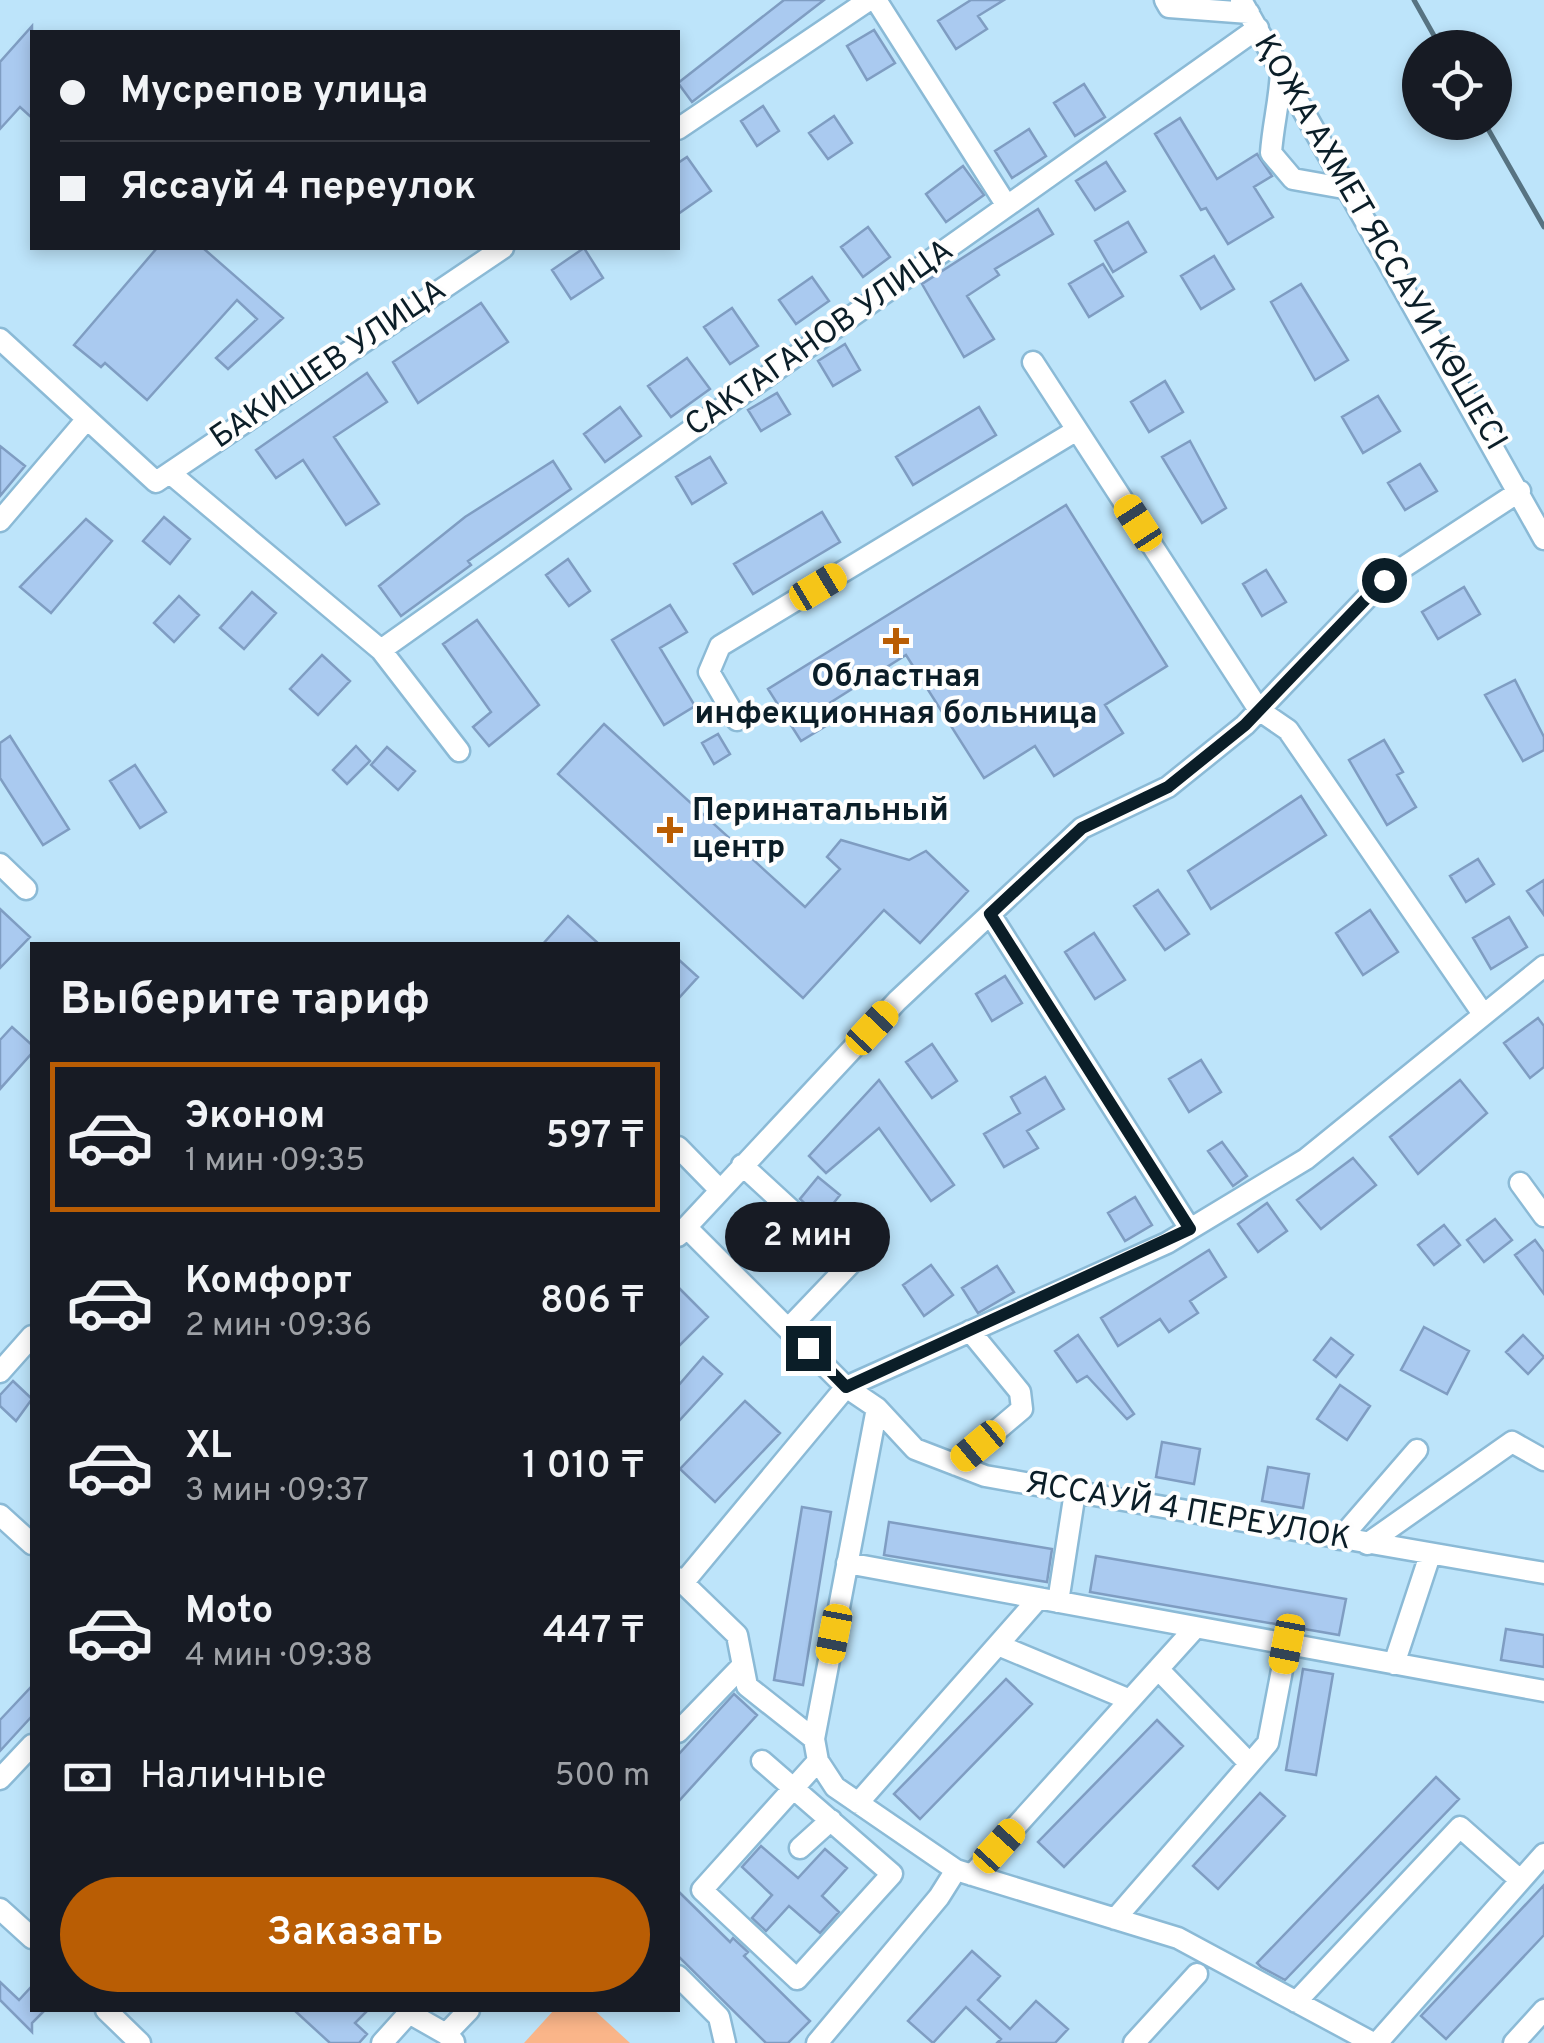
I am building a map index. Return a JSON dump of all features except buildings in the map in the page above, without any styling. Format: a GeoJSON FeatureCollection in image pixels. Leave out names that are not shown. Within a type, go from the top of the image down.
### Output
{"type":"FeatureCollection","features":[{"type":"Feature","properties":{"kind":"street"},"geometry":{"type":"LineString","coordinates":[[680,128],[872,0],[1007,206]]}},
{"type":"Feature","properties":{"kind":"street"},"geometry":{"type":"LineString","coordinates":[[1165,0],[1170,7],[1249,14]]}},
{"type":"Feature","properties":{"kind":"street","name":"САКТАГАНОВ УЛИЦА"},"geometry":{"type":"LineString","coordinates":[[381,650],[1007,206],[1249,14]]}},
{"type":"Feature","properties":{"kind":"street","name":"ҚОЖА АХМЕТ ЯССАУИ КӨШЕСІ"},"geometry":{"type":"LineString","coordinates":[[1249,14],[1544,539]]}},
{"type":"Feature","properties":{"kind":"street"},"geometry":{"type":"LineString","coordinates":[[1280,68],[1280,109],[1273,128],[1272,153],[1292,179],[1349,190]]}},
{"type":"Feature","properties":{"kind":"street","name":"БАКИШЕВ УЛИЦА"},"geometry":{"type":"LineString","coordinates":[[163,478],[500,250]]}},
{"type":"Feature","properties":{"kind":"street"},"geometry":{"type":"LineString","coordinates":[[0,339],[87,419],[381,650],[458,751]]}},
{"type":"Feature","properties":{"kind":"street"},"geometry":{"type":"LineString","coordinates":[[1034,362],[1259,710],[1288,730],[1483,1014]]}},
{"type":"Feature","properties":{"kind":"street"},"geometry":{"type":"LineString","coordinates":[[0,520],[87,419]]}},
{"type":"Feature","properties":{"kind":"street"},"geometry":{"type":"LineString","coordinates":[[737,720],[710,672],[720,646],[1078,430]]}},
{"type":"Feature","properties":{"kind":"street"},"geometry":{"type":"LineString","coordinates":[[682,1232],[898,1001],[1082,828],[1168,787],[1259,710],[1384,580],[1520,491]]}},
{"type":"Feature","properties":{"kind":"street"},"geometry":{"type":"LineString","coordinates":[[0,864],[26,889]]}},
{"type":"Feature","properties":{"kind":"street"},"geometry":{"type":"LineString","coordinates":[[990,914],[1190,1229]]}},
{"type":"Feature","properties":{"kind":"street"},"geometry":{"type":"LineString","coordinates":[[814,1739],[747,1686],[737,1635],[680,1580],[846,1387],[1190,1229],[1306,1159],[1544,966]]}},
{"type":"Feature","properties":{"kind":"street"},"geometry":{"type":"LineString","coordinates":[[680,1149],[719,1189]]}},
{"type":"Feature","properties":{"kind":"street"},"geometry":{"type":"LineString","coordinates":[[742,1165],[850,1264]]}},
{"type":"Feature","properties":{"kind":"street"},"geometry":{"type":"LineString","coordinates":[[1520,1183],[1544,1216]]}},
{"type":"Feature","properties":{"kind":"street","name":"ЯССАУЙ 4 ПЕРЕУЛОК"},"geometry":{"type":"LineString","coordinates":[[682,1232],[846,1387],[877,1408],[916,1449],[956,1465],[985,1476],[1544,1573]]}},
{"type":"Feature","properties":{"kind":"street"},"geometry":{"type":"LineString","coordinates":[[788,1329],[869,1241]]}},
{"type":"Feature","properties":{"kind":"street"},"geometry":{"type":"LineString","coordinates":[[956,1465],[1022,1409],[1020,1392],[970,1331]]}},
{"type":"Feature","properties":{"kind":"street"},"geometry":{"type":"LineString","coordinates":[[0,1372],[30,1338]]}},
{"type":"Feature","properties":{"kind":"street"},"geometry":{"type":"LineString","coordinates":[[877,1408],[814,1739],[818,1761],[836,1788],[858,1803],[964,1872],[1178,1938],[1375,2043],[1544,1854]]}},
{"type":"Feature","properties":{"kind":"street"},"geometry":{"type":"LineString","coordinates":[[1366,1544],[1512,1442],[1544,1460]]}},
{"type":"Feature","properties":{"kind":"street"},"geometry":{"type":"LineString","coordinates":[[1340,1540],[1417,1450]]}},
{"type":"Feature","properties":{"kind":"street"},"geometry":{"type":"LineString","coordinates":[[858,1803],[998,1645],[1048,1600],[1075,1492]]}},
{"type":"Feature","properties":{"kind":"street"},"geometry":{"type":"LineString","coordinates":[[0,1515],[30,1542]]}},
{"type":"Feature","properties":{"kind":"street"},"geometry":{"type":"LineString","coordinates":[[1394,1664],[1430,1556]]}},
{"type":"Feature","properties":{"kind":"street"},"geometry":{"type":"LineString","coordinates":[[847,1563],[1544,1691]]}},
{"type":"Feature","properties":{"kind":"street"},"geometry":{"type":"LineString","coordinates":[[817,2043],[940,1897],[1196,1627]]}},
{"type":"Feature","properties":{"kind":"street"},"geometry":{"type":"LineString","coordinates":[[1115,1919],[1268,1743],[1287,1644]]}},
{"type":"Feature","properties":{"kind":"street"},"geometry":{"type":"LineString","coordinates":[[998,1645],[1130,1700]]}},
{"type":"Feature","properties":{"kind":"street"},"geometry":{"type":"LineString","coordinates":[[680,1730],[742,1665]]}},
{"type":"Feature","properties":{"kind":"street"},"geometry":{"type":"LineString","coordinates":[[1158,1669],[1249,1763]]}},
{"type":"Feature","properties":{"kind":"street"},"geometry":{"type":"LineString","coordinates":[[0,1780],[30,1747]]}},
{"type":"Feature","properties":{"kind":"street"},"geometry":{"type":"LineString","coordinates":[[762,1761],[794,1788],[831,1820],[892,1874],[796,1979],[702,1890],[794,1788],[818,1761]]}},
{"type":"Feature","properties":{"kind":"street"},"geometry":{"type":"LineString","coordinates":[[800,1848],[831,1820]]}},
{"type":"Feature","properties":{"kind":"street"},"geometry":{"type":"LineString","coordinates":[[1296,2002],[1460,1827],[1520,1880]]}},
{"type":"Feature","properties":{"kind":"street"},"geometry":{"type":"LineString","coordinates":[[0,1909],[29,1929]]}},
{"type":"Feature","properties":{"kind":"street"},"geometry":{"type":"LineString","coordinates":[[1134,2043],[1198,1974]]}},
{"type":"Feature","properties":{"kind":"street"},"geometry":{"type":"LineString","coordinates":[[680,1978],[718,2017],[725,2043]]}},
{"type":"Feature","properties":{"kind":"street"},"geometry":{"type":"LineString","coordinates":[[1514,2043],[1544,2010]]}},
{"type":"Feature","properties":{"kind":"street"},"geometry":{"type":"LineString","coordinates":[[108,2012],[140,2043]]}},
{"type":"Feature","properties":{"kind":"street"},"geometry":{"type":"LineString","coordinates":[[382,2043],[408,2012],[451,2039],[468,2012]]}},
{"type":"Feature","properties":{"kind":"shaded area"},"geometry":{"type":"Polygon","coordinates":[[[552,2012],[596,2012],[630,2043],[524,2043],[552,2012]]]}},
{"type":"Feature","properties":{"kind":"railway"},"geometry":{"type":"LineString","coordinates":[[1414,0],[1431,30]]}},
{"type":"Feature","properties":{"kind":"railway"},"geometry":{"type":"LineString","coordinates":[[1494,140],[1544,227]]}},
{"type":"Feature","properties":{"kind":"place","name":"Областная инфекционная больница"},"geometry":{"type":"Point","coordinates":[896,641]}},
{"type":"Feature","properties":{"kind":"place","name":"Перинатальный центр"},"geometry":{"type":"Point","coordinates":[670,830]}},
{"type":"Feature","properties":{"kind":"route"},"geometry":{"type":"LineString","coordinates":[[808,1348],[846,1387],[1167,1243],[1190,1229],[990,914],[1082,828],[1168,787],[1245,725],[1384,580]]}}]}
